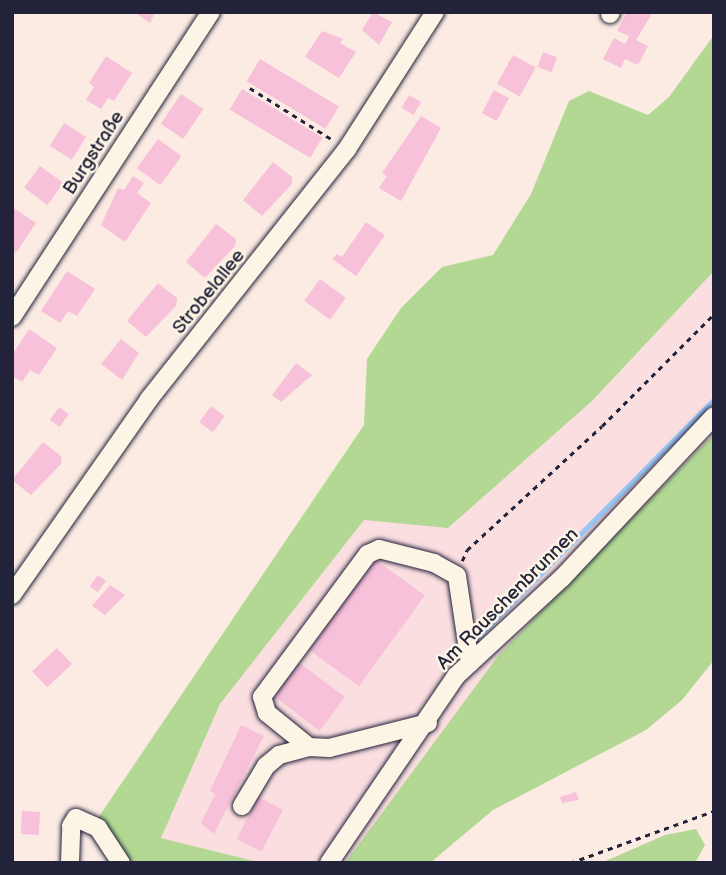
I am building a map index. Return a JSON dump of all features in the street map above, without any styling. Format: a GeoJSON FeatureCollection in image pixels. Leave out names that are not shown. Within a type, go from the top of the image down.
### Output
{"type":"FeatureCollection","features":[{"type":"Feature","properties":{"kind":"street","name":"Burgstraße"},"geometry":{"type":"LineString","coordinates":[[12,317],[211,12]]}},
{"type":"Feature","properties":{"kind":"street","name":"Strobelallee"},"geometry":{"type":"LineString","coordinates":[[12,595],[149,399],[347,149],[435,12]]}},
{"type":"Feature","properties":{"kind":"street","name":"Am Rauschenbrunnen"},"geometry":{"type":"LineString","coordinates":[[329,863],[470,663],[562,578],[714,416]]}},
{"type":"Feature","properties":{"kind":"street"},"geometry":{"type":"LineString","coordinates":[[309,747],[267,713],[262,697],[368,554],[379,549],[405,554],[457,576],[470,663]]}},
{"type":"Feature","properties":{"kind":"street"},"geometry":{"type":"LineString","coordinates":[[242,806],[266,766],[279,755],[309,747],[329,748],[428,723]]}},
{"type":"Feature","properties":{"kind":"street"},"geometry":{"type":"LineString","coordinates":[[70,863],[71,826],[76,818],[98,828],[121,863]]}},
{"type":"Feature","properties":{"kind":"path"},"geometry":{"type":"LineString","coordinates":[[250,88],[326,135]]}},
{"type":"Feature","properties":{"kind":"path"},"geometry":{"type":"LineString","coordinates":[[457,576],[467,550],[714,314]]}},
{"type":"Feature","properties":{"kind":"path"},"geometry":{"type":"LineString","coordinates":[[570,863],[714,811]]}},
{"type":"Feature","properties":{"kind":"shaded area"},"geometry":{"type":"Polygon","coordinates":[[[714,271],[714,434],[415,772],[345,863],[262,863],[161,838],[220,704],[364,520],[448,528],[592,401],[714,271]]]}},
{"type":"Feature","properties":{"kind":"green space"},"geometry":{"type":"Polygon","coordinates":[[[714,35],[714,271],[592,401],[448,528],[364,520],[220,704],[161,838],[262,863],[128,863],[98,818],[364,425],[367,359],[401,308],[442,267],[493,255],[531,194],[569,101],[589,91],[648,115],[669,97],[714,35]]]}},
{"type":"Feature","properties":{"kind":"green space"},"geometry":{"type":"Polygon","coordinates":[[[714,434],[714,660],[682,700],[646,730],[493,810],[430,863],[345,863],[498,656],[714,434]]]}},
{"type":"Feature","properties":{"kind":"green space"},"geometry":{"type":"Polygon","coordinates":[[[696,829],[705,845],[695,863],[601,863],[665,835],[696,829]]]}},
{"type":"Feature","properties":{"kind":"building"},"geometry":{"type":"Polygon","coordinates":[[[134,12],[155,12],[150,23],[134,12]]]}},
{"type":"Feature","properties":{"kind":"building"},"geometry":{"type":"Polygon","coordinates":[[[373,12],[392,22],[379,45],[362,30],[373,12]]]}},
{"type":"Feature","properties":{"kind":"building"},"geometry":{"type":"Polygon","coordinates":[[[627,12],[653,12],[636,40],[648,46],[638,65],[625,59],[621,68],[603,59],[614,38],[625,44],[629,36],[617,31],[627,12]]]}},
{"type":"Feature","properties":{"kind":"building"},"geometry":{"type":"Polygon","coordinates":[[[322,31],[343,39],[340,43],[356,52],[339,78],[305,57],[322,31]]]}},
{"type":"Feature","properties":{"kind":"building"},"geometry":{"type":"Polygon","coordinates":[[[543,52],[557,57],[552,72],[538,67],[543,52]]]}},
{"type":"Feature","properties":{"kind":"building"},"geometry":{"type":"Polygon","coordinates":[[[513,55],[536,68],[520,96],[497,84],[513,55]]]}},
{"type":"Feature","properties":{"kind":"building"},"geometry":{"type":"Polygon","coordinates":[[[106,56],[132,73],[114,101],[108,98],[101,109],[86,100],[94,87],[89,83],[106,56]]]}},
{"type":"Feature","properties":{"kind":"building"},"geometry":{"type":"Polygon","coordinates":[[[260,59],[339,106],[325,129],[247,81],[260,59]]]}},
{"type":"Feature","properties":{"kind":"building"},"geometry":{"type":"Polygon","coordinates":[[[242,89],[323,137],[310,158],[230,110],[242,89]]]}},
{"type":"Feature","properties":{"kind":"building"},"geometry":{"type":"Polygon","coordinates":[[[494,90],[509,98],[497,121],[482,113],[494,90]]]}},
{"type":"Feature","properties":{"kind":"building"},"geometry":{"type":"Polygon","coordinates":[[[181,94],[203,109],[183,139],[161,124],[181,94]]]}},
{"type":"Feature","properties":{"kind":"building"},"geometry":{"type":"Polygon","coordinates":[[[409,95],[421,102],[414,115],[402,108],[409,95]]]}},
{"type":"Feature","properties":{"kind":"building"},"geometry":{"type":"Polygon","coordinates":[[[421,116],[441,128],[401,201],[379,188],[387,176],[382,173],[421,116]]]}},
{"type":"Feature","properties":{"kind":"building"},"geometry":{"type":"Polygon","coordinates":[[[64,123],[86,137],[72,160],[50,146],[64,123]]]}},
{"type":"Feature","properties":{"kind":"building"},"geometry":{"type":"Polygon","coordinates":[[[158,139],[181,156],[160,185],[137,168],[158,139]]]}},
{"type":"Feature","properties":{"kind":"building"},"geometry":{"type":"Polygon","coordinates":[[[273,162],[292,177],[292,184],[262,216],[243,200],[273,162]]]}},
{"type":"Feature","properties":{"kind":"building"},"geometry":{"type":"Polygon","coordinates":[[[40,166],[63,183],[48,205],[24,188],[40,166]]]}},
{"type":"Feature","properties":{"kind":"building"},"geometry":{"type":"Polygon","coordinates":[[[133,176],[144,183],[137,193],[151,203],[125,242],[101,225],[118,188],[124,190],[133,176]]]}},
{"type":"Feature","properties":{"kind":"building"},"geometry":{"type":"Polygon","coordinates":[[[12,207],[36,223],[16,253],[12,250],[12,207]]]}},
{"type":"Feature","properties":{"kind":"building"},"geometry":{"type":"Polygon","coordinates":[[[366,222],[385,235],[356,276],[332,259],[337,254],[342,257],[366,222]]]}},
{"type":"Feature","properties":{"kind":"building"},"geometry":{"type":"Polygon","coordinates":[[[216,224],[236,239],[235,246],[205,278],[186,262],[216,224]]]}},
{"type":"Feature","properties":{"kind":"building"},"geometry":{"type":"Polygon","coordinates":[[[67,271],[95,289],[77,316],[68,311],[60,323],[41,311],[67,271]]]}},
{"type":"Feature","properties":{"kind":"building"},"geometry":{"type":"Polygon","coordinates":[[[320,279],[346,298],[330,320],[304,301],[320,279]]]}},
{"type":"Feature","properties":{"kind":"building"},"geometry":{"type":"Polygon","coordinates":[[[158,283],[177,298],[176,306],[146,337],[127,321],[158,283]]]}},
{"type":"Feature","properties":{"kind":"building"},"geometry":{"type":"Polygon","coordinates":[[[29,329],[57,348],[39,375],[30,370],[22,382],[12,376],[12,355],[29,329]]]}},
{"type":"Feature","properties":{"kind":"building"},"geometry":{"type":"Polygon","coordinates":[[[121,339],[139,353],[122,380],[101,364],[121,339]]]}},
{"type":"Feature","properties":{"kind":"building"},"geometry":{"type":"Polygon","coordinates":[[[296,363],[312,375],[281,402],[272,395],[296,363]]]}},
{"type":"Feature","properties":{"kind":"building"},"geometry":{"type":"Polygon","coordinates":[[[211,406],[225,416],[213,432],[199,422],[211,406]]]}},
{"type":"Feature","properties":{"kind":"building"},"geometry":{"type":"Polygon","coordinates":[[[59,407],[69,414],[60,427],[50,420],[59,407]]]}},
{"type":"Feature","properties":{"kind":"building"},"geometry":{"type":"Polygon","coordinates":[[[43,442],[62,457],[61,464],[31,495],[12,480],[43,442]]]}},
{"type":"Feature","properties":{"kind":"building"},"geometry":{"type":"Polygon","coordinates":[[[373,558],[425,596],[359,686],[307,649],[373,558]]]}},
{"type":"Feature","properties":{"kind":"building"},"geometry":{"type":"Polygon","coordinates":[[[98,575],[106,581],[98,592],[90,586],[98,575]]]}},
{"type":"Feature","properties":{"kind":"building"},"geometry":{"type":"Polygon","coordinates":[[[110,585],[125,595],[105,615],[92,606],[110,585]]]}},
{"type":"Feature","properties":{"kind":"building"},"geometry":{"type":"Polygon","coordinates":[[[57,648],[72,664],[47,687],[32,671],[57,648]]]}},
{"type":"Feature","properties":{"kind":"building"},"geometry":{"type":"Polygon","coordinates":[[[297,661],[345,697],[320,731],[272,695],[297,661]]]}},
{"type":"Feature","properties":{"kind":"building"},"geometry":{"type":"Polygon","coordinates":[[[241,725],[264,736],[214,834],[201,823],[215,794],[210,791],[241,725]]]}},
{"type":"Feature","properties":{"kind":"building"},"geometry":{"type":"Polygon","coordinates":[[[576,792],[579,800],[562,803],[560,797],[576,792]]]}},
{"type":"Feature","properties":{"kind":"building"},"geometry":{"type":"Polygon","coordinates":[[[258,797],[283,810],[262,852],[237,839],[258,797]]]}},
{"type":"Feature","properties":{"kind":"building"},"geometry":{"type":"Polygon","coordinates":[[[22,811],[40,812],[39,835],[21,834],[22,811]]]}},
{"type":"Feature","properties":{"kind":"waterway"},"geometry":{"type":"LineString","coordinates":[[477,638],[714,399]]}}]}
